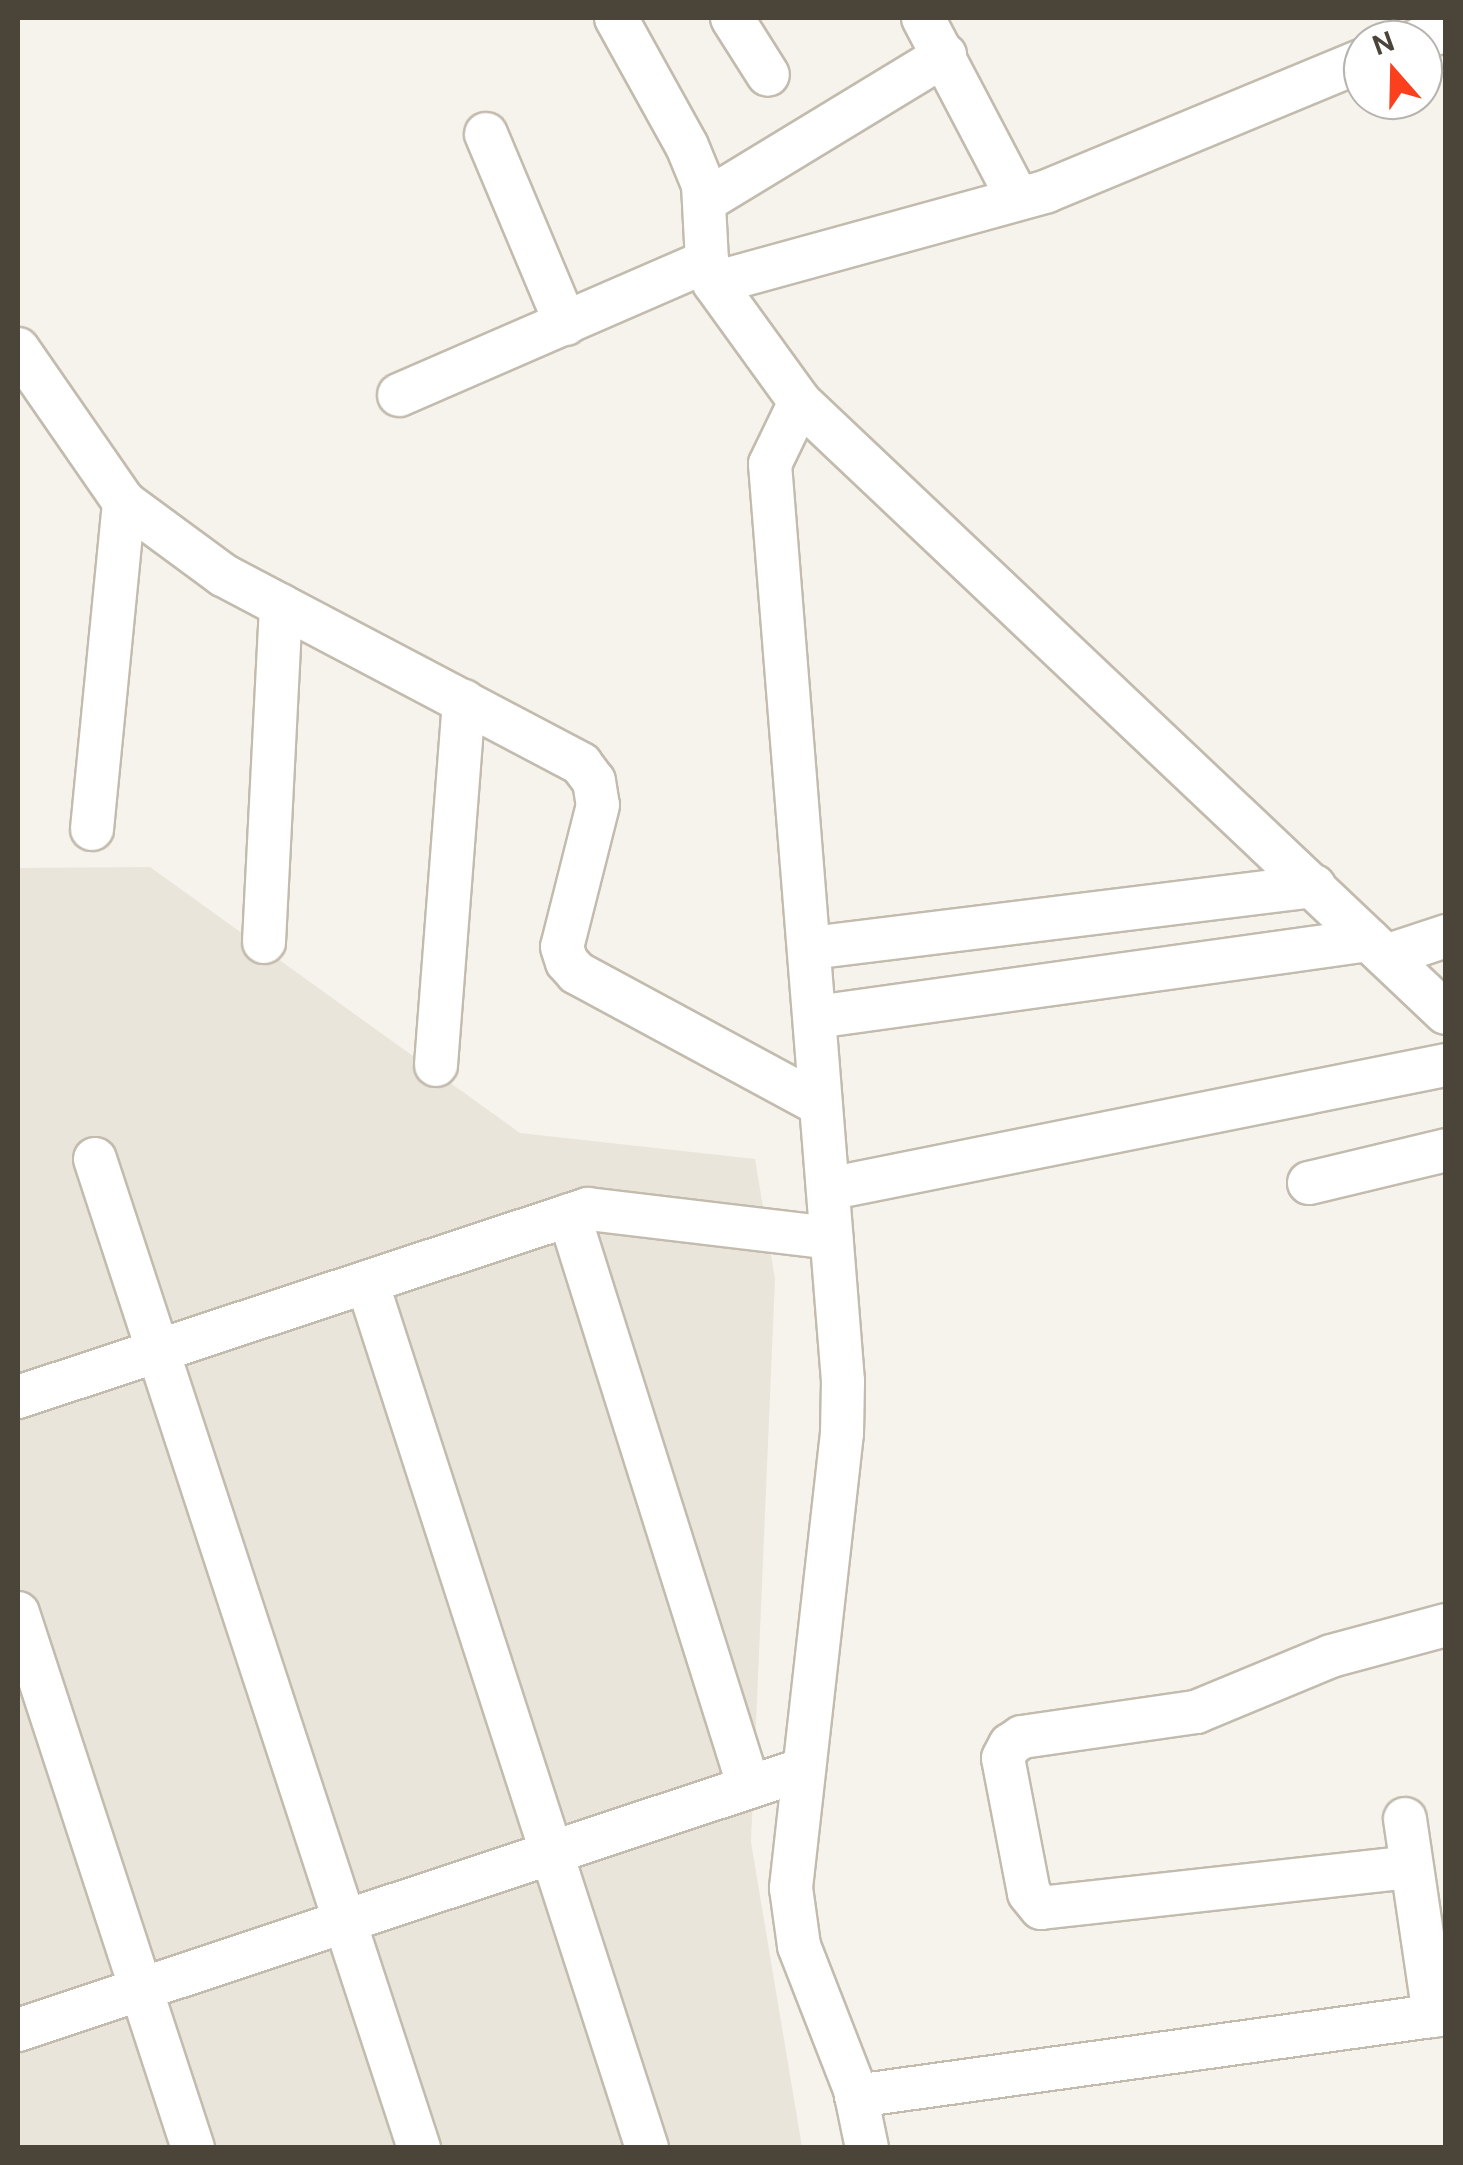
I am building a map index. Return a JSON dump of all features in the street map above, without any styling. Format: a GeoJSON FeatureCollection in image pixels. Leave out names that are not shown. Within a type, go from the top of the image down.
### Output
{"type":"FeatureCollection","features":[{"type":"Feature","properties":{"kind":"street"},"geometry":{"type":"LineString","coordinates":[[616,18],[688,146],[705,201],[711,272],[800,402],[1446,1013]]}},
{"type":"Feature","properties":{"kind":"street"},"geometry":{"type":"LineString","coordinates":[[732,18],[768,75]]}},
{"type":"Feature","properties":{"kind":"street"},"geometry":{"type":"LineString","coordinates":[[922,18],[1018,199]]}},
{"type":"Feature","properties":{"kind":"street"},"geometry":{"type":"LineString","coordinates":[[705,201],[945,55]]}},
{"type":"Feature","properties":{"kind":"street"},"geometry":{"type":"LineString","coordinates":[[398,395],[566,324],[711,272],[1018,199],[1343,68]]}},
{"type":"Feature","properties":{"kind":"street"},"geometry":{"type":"LineString","coordinates":[[486,134],[566,324]]}},
{"type":"Feature","properties":{"kind":"street"},"geometry":{"type":"LineString","coordinates":[[18,349],[124,502],[223,574],[581,764],[594,780],[598,806],[562,947],[566,962],[578,973],[821,1105]]}},
{"type":"Feature","properties":{"kind":"street"},"geometry":{"type":"LineString","coordinates":[[800,402],[770,464],[843,1381],[842,1433],[791,1888],[799,1946],[856,2096],[867,2148]]}},
{"type":"Feature","properties":{"kind":"street"},"geometry":{"type":"LineString","coordinates":[[92,829],[124,502]]}},
{"type":"Feature","properties":{"kind":"street"},"geometry":{"type":"LineString","coordinates":[[264,942],[281,605]]}},
{"type":"Feature","properties":{"kind":"street"},"geometry":{"type":"LineString","coordinates":[[436,1065],[464,702]]}},
{"type":"Feature","properties":{"kind":"street"},"geometry":{"type":"LineString","coordinates":[[811,948],[1314,886]]}},
{"type":"Feature","properties":{"kind":"street"},"geometry":{"type":"LineString","coordinates":[[816,1018],[1446,936]]}},
{"type":"Feature","properties":{"kind":"street"},"geometry":{"type":"LineString","coordinates":[[828,1189],[1446,1064]]}},
{"type":"Feature","properties":{"kind":"street"},"geometry":{"type":"LineString","coordinates":[[1310,1184],[1446,1150]]}},
{"type":"Feature","properties":{"kind":"street"},"geometry":{"type":"LineString","coordinates":[[95,1159],[418,2148]]}},
{"type":"Feature","properties":{"kind":"street"},"geometry":{"type":"LineString","coordinates":[[18,1397],[588,1209],[831,1238]]}},
{"type":"Feature","properties":{"kind":"street"},"geometry":{"type":"LineString","coordinates":[[569,1216],[749,1788]]}},
{"type":"Feature","properties":{"kind":"street"},"geometry":{"type":"LineString","coordinates":[[367,1282],[647,2148]]}},
{"type":"Feature","properties":{"kind":"street"},"geometry":{"type":"LineString","coordinates":[[18,1613],[193,2148]]}},
{"type":"Feature","properties":{"kind":"street"},"geometry":{"type":"LineString","coordinates":[[1411,1867],[1041,1908],[1029,1893],[1003,1758],[1010,1745],[1022,1736],[1196,1712],[1331,1656],[1446,1625]]}},
{"type":"Feature","properties":{"kind":"street"},"geometry":{"type":"LineString","coordinates":[[18,2030],[804,1769]]}},
{"type":"Feature","properties":{"kind":"street"},"geometry":{"type":"LineString","coordinates":[[856,2096],[1440,2015],[1404,1819]]}},
{"type":"Feature","properties":{"kind":"shaded area"},"geometry":{"type":"Polygon","coordinates":[[[150,867],[520,1133],[755,1159],[775,1279],[751,1842],[802,2147],[18,2147],[18,868],[150,867]]]}}]}
